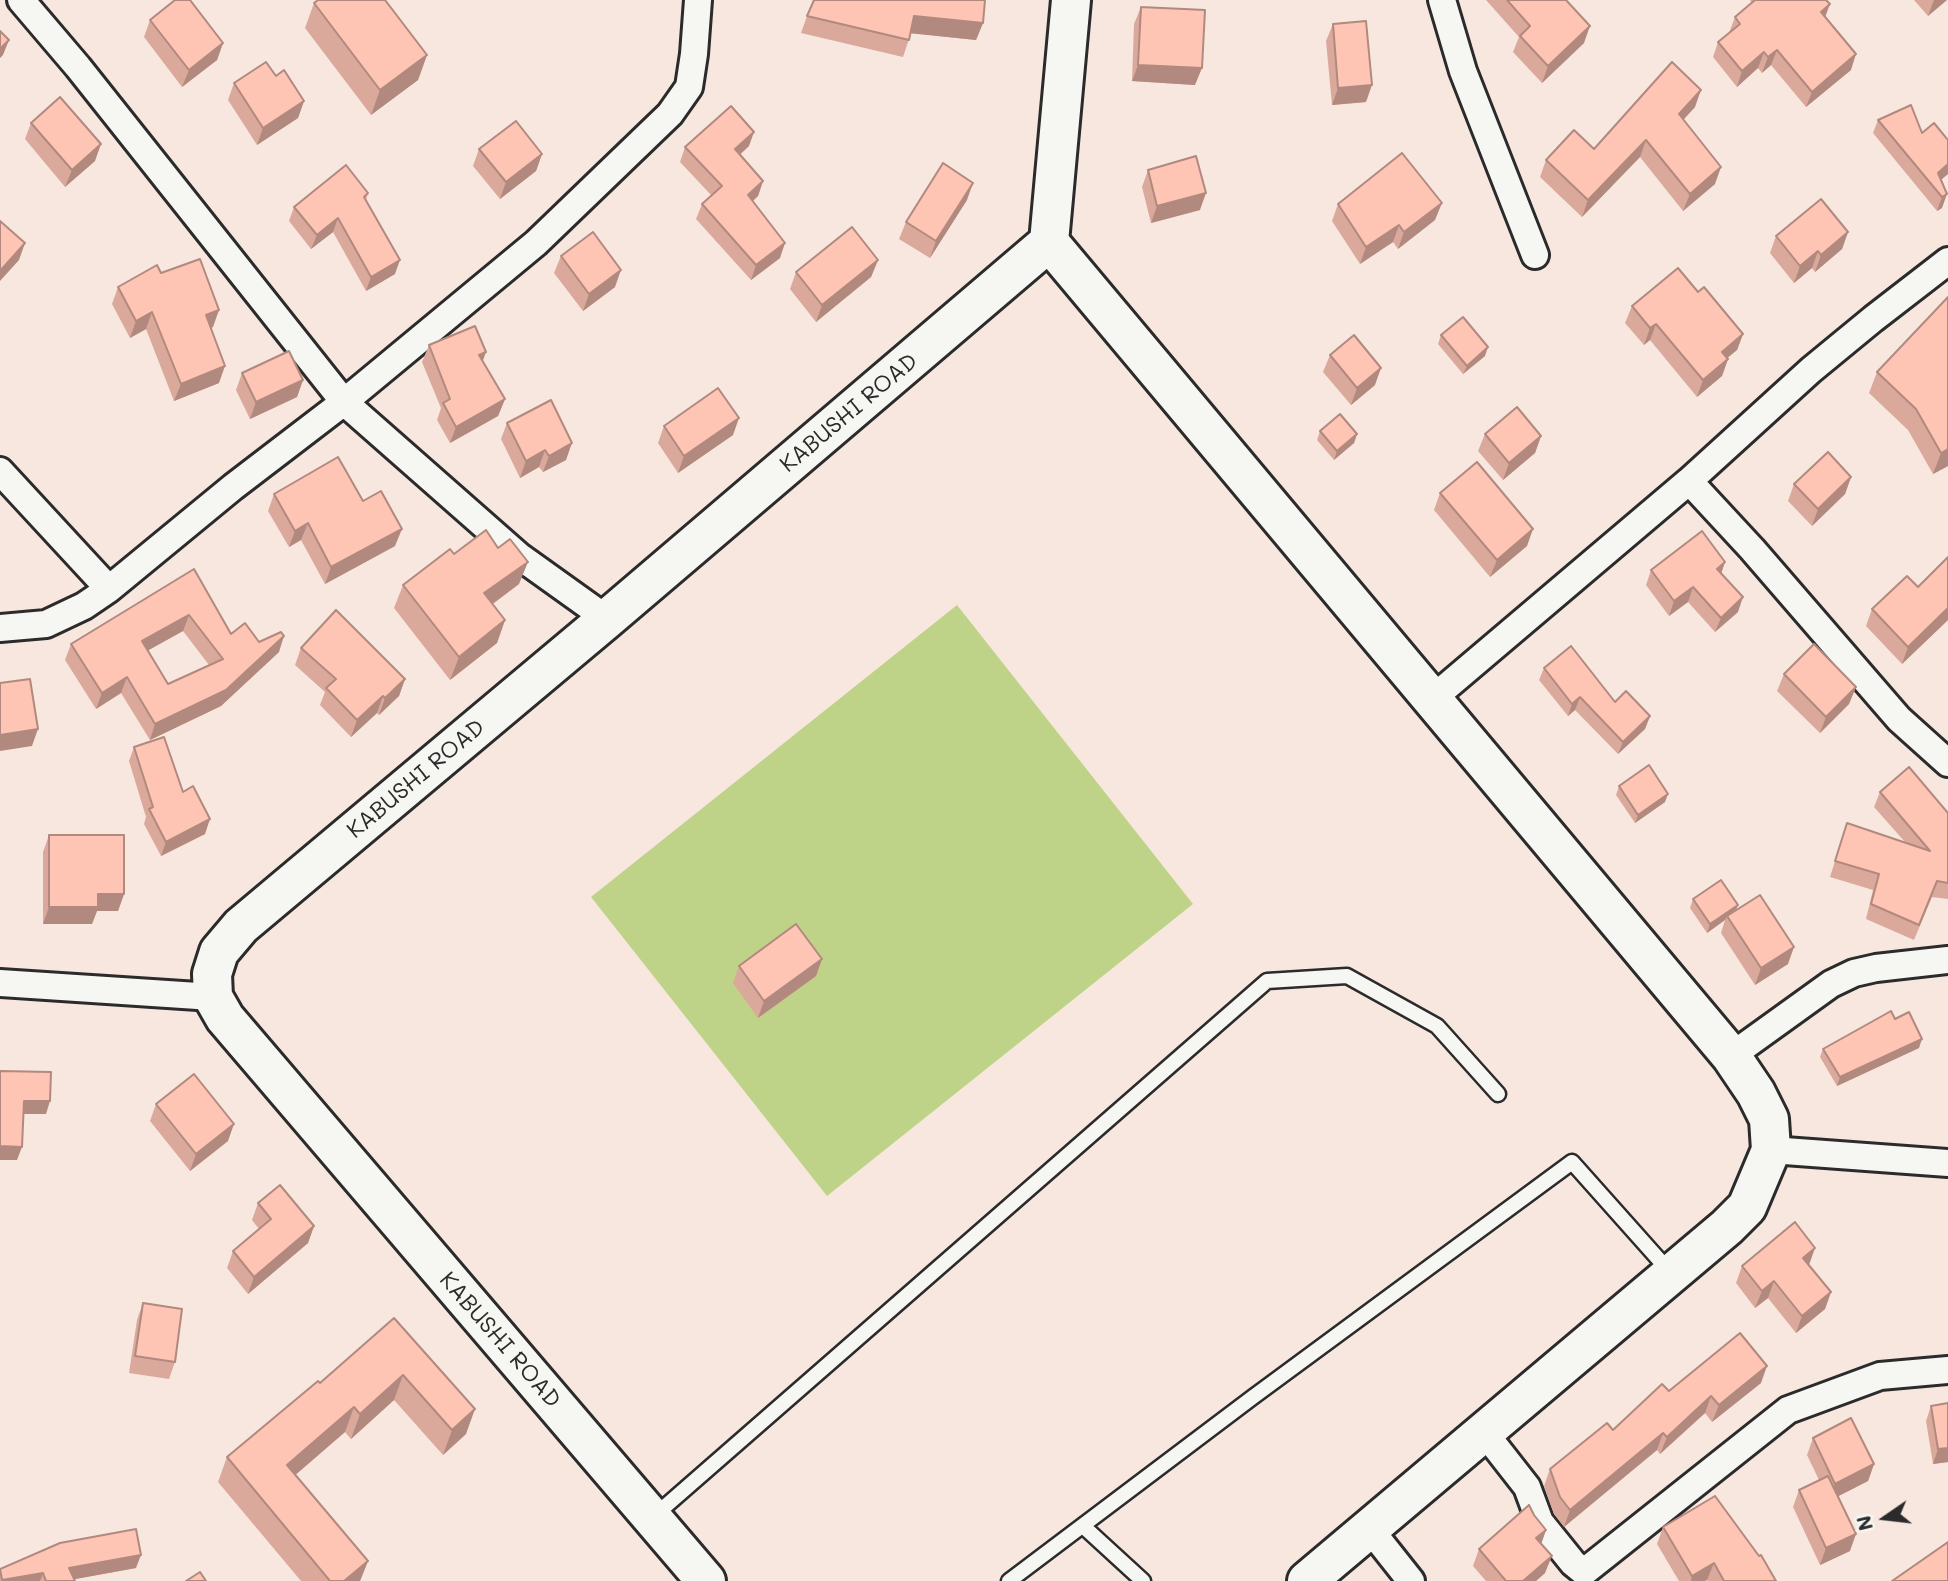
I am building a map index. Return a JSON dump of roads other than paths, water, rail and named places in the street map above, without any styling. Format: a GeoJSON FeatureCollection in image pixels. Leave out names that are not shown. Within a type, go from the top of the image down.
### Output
{"type":"FeatureCollection","features":[{"type":"Feature","properties":{"kind":"main road"},"geometry":{"type":"LineString","coordinates":[[1070,0],[1049,242],[1731,1056],[1756,1093],[1769,1119],[1771,1150],[1747,1206],[1727,1227],[1307,1581]]}},
{"type":"Feature","properties":{"kind":"main road","name":"KABUSHI ROAD"},"geometry":{"type":"LineString","coordinates":[[706,1581],[225,1018],[213,997],[212,974],[219,951],[241,926],[607,619],[1049,242]]}},
{"type":"Feature","properties":{"kind":"street"},"geometry":{"type":"LineString","coordinates":[[21,0],[78,67],[344,402],[519,556],[607,619]]}},
{"type":"Feature","properties":{"kind":"street"},"geometry":{"type":"LineString","coordinates":[[0,628],[46,624],[84,606],[109,589],[233,487],[344,402],[536,243],[670,114],[688,87],[694,54],[698,0]]}},
{"type":"Feature","properties":{"kind":"street"},"geometry":{"type":"LineString","coordinates":[[1442,0],[1463,71],[1535,255]]}},
{"type":"Feature","properties":{"kind":"street"},"geometry":{"type":"LineString","coordinates":[[1432,699],[1689,481],[1811,370],[1948,261]]}},
{"type":"Feature","properties":{"kind":"street"},"geometry":{"type":"LineString","coordinates":[[0,471],[109,589]]}},
{"type":"Feature","properties":{"kind":"street"},"geometry":{"type":"LineString","coordinates":[[1689,481],[1752,548],[1899,719],[1948,763]]}},
{"type":"Feature","properties":{"kind":"street"},"geometry":{"type":"LineString","coordinates":[[1731,1056],[1831,984],[1854,973],[1948,960]]}},
{"type":"Feature","properties":{"kind":"street"},"geometry":{"type":"LineString","coordinates":[[0,983],[213,997]]}},
{"type":"Feature","properties":{"kind":"street"},"geometry":{"type":"LineString","coordinates":[[1771,1150],[1948,1163]]}},
{"type":"Feature","properties":{"kind":"street"},"geometry":{"type":"LineString","coordinates":[[1484,1432],[1527,1487],[1540,1522],[1573,1563],[1584,1572],[1788,1410],[1880,1376],[1948,1370]]}},
{"type":"Feature","properties":{"kind":"street"},"geometry":{"type":"LineString","coordinates":[[1369,1528],[1411,1581]]}},
{"type":"Feature","properties":{"kind":"lane"},"geometry":{"type":"LineString","coordinates":[[652,1518],[1267,981],[1347,976],[1437,1026],[1497,1094]]}},
{"type":"Feature","properties":{"kind":"lane"},"geometry":{"type":"LineString","coordinates":[[1009,1581],[1572,1162],[1671,1274]]}},
{"type":"Feature","properties":{"kind":"lane"},"geometry":{"type":"LineString","coordinates":[[1083,1526],[1143,1581]]}}]}
